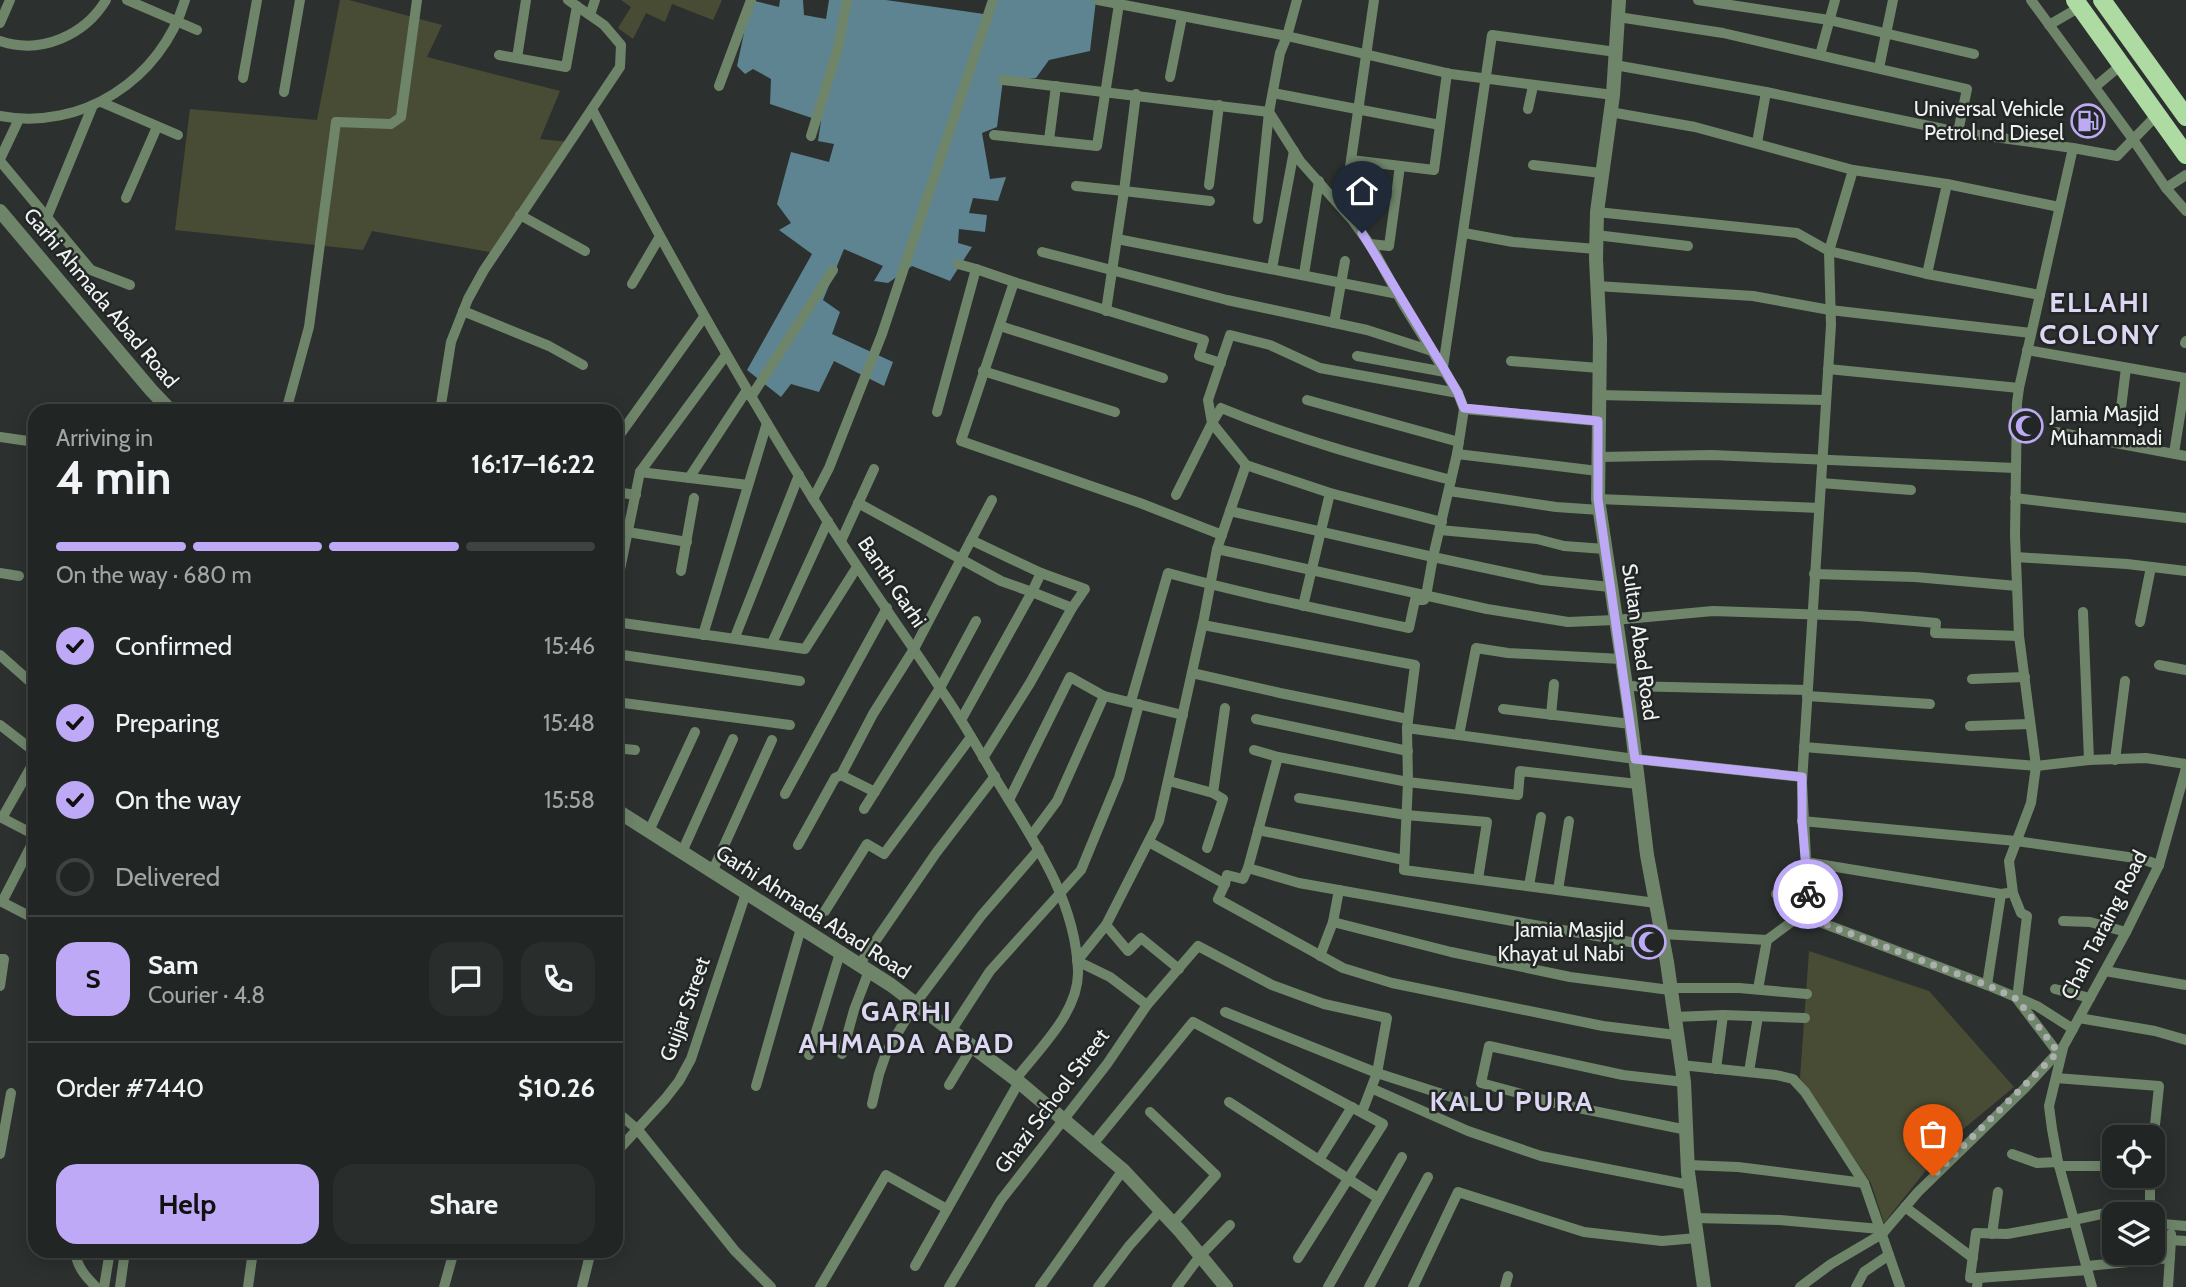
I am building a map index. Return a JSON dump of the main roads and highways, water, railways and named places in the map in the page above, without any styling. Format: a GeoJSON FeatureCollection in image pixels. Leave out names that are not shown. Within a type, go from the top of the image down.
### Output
{"type":"FeatureCollection","features":[{"type":"Feature","properties":{"kind":"main road"},"geometry":{"type":"LineString","coordinates":[[2102,0],[2128,40],[2186,117]]}},
{"type":"Feature","properties":{"kind":"main road"},"geometry":{"type":"LineString","coordinates":[[2078,4],[2186,155]]}},
{"type":"Feature","properties":{"kind":"water"},"geometry":{"type":"Polygon","coordinates":[[[751,0],[779,7],[780,0],[803,0],[804,15],[826,19],[829,0],[886,0],[984,14],[994,0],[1096,0],[1090,51],[1049,60],[1036,78],[1003,80],[997,127],[982,133],[990,179],[1006,177],[998,201],[973,198],[969,213],[987,215],[985,232],[959,229],[958,243],[972,247],[950,281],[912,266],[888,283],[874,281],[883,266],[844,249],[823,300],[840,312],[832,334],[893,362],[884,386],[834,361],[819,392],[791,384],[781,397],[747,370],[812,254],[779,230],[791,223],[777,204],[791,152],[829,162],[834,144],[818,141],[821,121],[770,104],[771,79],[753,69],[745,74],[737,66],[751,0]]]}},
{"type":"Feature","properties":{"kind":"place","name":"Universal Vehicle Petrol nd Diesel"},"geometry":{"type":"Point","coordinates":[2088,121]}},
{"type":"Feature","properties":{"kind":"place","name":"Jamia Masjid Muhammadi"},"geometry":{"type":"Point","coordinates":[2026,426]}},
{"type":"Feature","properties":{"kind":"place","name":"Jamia Masjid Khayat ul Nabi"},"geometry":{"type":"Point","coordinates":[1649,942]}},
{"type":"Feature","properties":{"kind":"district","name":"ELLAHI COLONY"},"geometry":{"type":"Point","coordinates":[2100,318]}},
{"type":"Feature","properties":{"kind":"district","name":"GARHI AHMADA ABAD"},"geometry":{"type":"Point","coordinates":[907,1027]}},
{"type":"Feature","properties":{"kind":"district","name":"KALU PURA"},"geometry":{"type":"Point","coordinates":[1512,1101]}}]}
